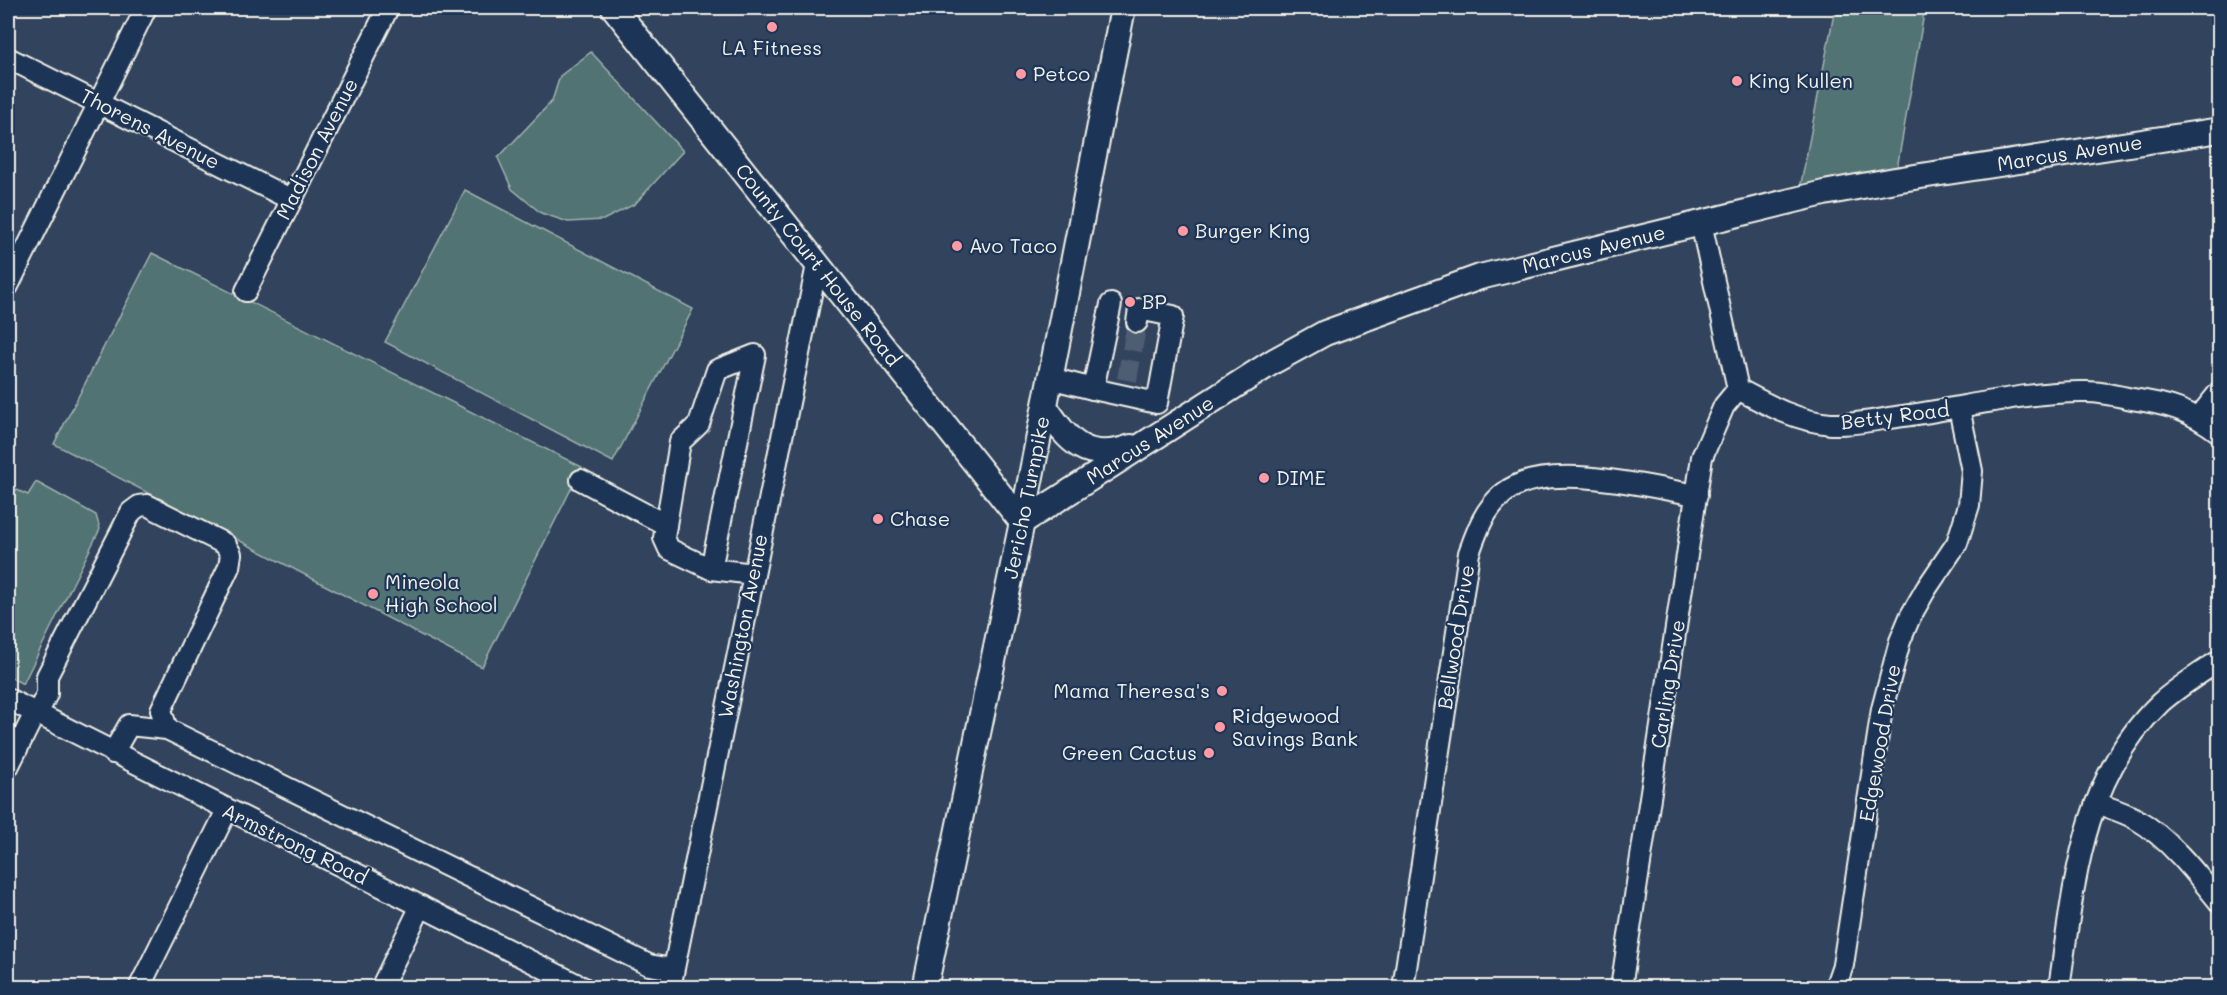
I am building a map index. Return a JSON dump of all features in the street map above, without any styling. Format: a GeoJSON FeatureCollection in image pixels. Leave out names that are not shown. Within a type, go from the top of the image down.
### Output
{"type":"FeatureCollection","features":[{"type":"Feature","properties":{"kind":"main road","name":"Jericho Turnpike"},"geometry":{"type":"LineString","coordinates":[[925,987],[1022,522],[1123,8]]}},
{"type":"Feature","properties":{"kind":"main road","name":"County Court House Road"},"geometry":{"type":"LineString","coordinates":[[622,12],[817,265],[1022,522]]}},
{"type":"Feature","properties":{"kind":"main road","name":"Marcus Avenue"},"geometry":{"type":"LineString","coordinates":[[1022,522],[1274,361],[1335,330],[1480,277],[1815,195],[1895,180],[2220,130]]}},
{"type":"Feature","properties":{"kind":"main road"},"geometry":{"type":"LineString","coordinates":[[1045,407],[1065,433],[1078,445],[1104,453],[1131,447],[1174,426]]}},
{"type":"Feature","properties":{"kind":"street"},"geometry":{"type":"LineString","coordinates":[[8,286],[146,8]]}},
{"type":"Feature","properties":{"kind":"street","name":"Madison Avenue"},"geometry":{"type":"LineString","coordinates":[[246,291],[388,8]]}},
{"type":"Feature","properties":{"kind":"street","name":"Thorens Avenue"},"geometry":{"type":"LineString","coordinates":[[8,58],[292,200]]}},
{"type":"Feature","properties":{"kind":"street"},"geometry":{"type":"LineString","coordinates":[[1701,223],[1738,389]]}},
{"type":"Feature","properties":{"kind":"street","name":"Washington Avenue"},"geometry":{"type":"LineString","coordinates":[[672,978],[817,265]]}},
{"type":"Feature","properties":{"kind":"street"},"geometry":{"type":"LineString","coordinates":[[1093,389],[1111,304]]}},
{"type":"Feature","properties":{"kind":"street"},"geometry":{"type":"LineString","coordinates":[[1050,378],[1093,389],[1125,388],[1157,403],[1173,316],[1139,309],[1137,322]]}},
{"type":"Feature","properties":{"kind":"street"},"geometry":{"type":"LineString","coordinates":[[711,569],[755,355],[717,370],[699,424],[680,442],[664,538],[669,549],[711,569],[754,574]]}},
{"type":"Feature","properties":{"kind":"street","name":"Betty Road"},"geometry":{"type":"LineString","coordinates":[[1738,389],[1790,415],[1832,424],[1855,423],[2057,393],[2090,392],[2161,403],[2199,417],[2220,433]]}},
{"type":"Feature","properties":{"kind":"street","name":"Carling Drive"},"geometry":{"type":"LineString","coordinates":[[1621,987],[1702,457],[1724,406],[1738,389]]}},
{"type":"Feature","properties":{"kind":"street"},"geometry":{"type":"LineString","coordinates":[[2199,417],[2220,391]]}},
{"type":"Feature","properties":{"kind":"street","name":"Edgewood Drive"},"geometry":{"type":"LineString","coordinates":[[1835,987],[1843,965],[1882,709],[1900,641],[1926,589],[1957,543],[1969,505],[1972,471],[1959,408]]}},
{"type":"Feature","properties":{"kind":"street","name":"Bellwood Drive"},"geometry":{"type":"LineString","coordinates":[[1403,987],[1469,553],[1480,520],[1502,494],[1515,486],[1533,479],[1552,476],[1580,476],[1697,495]]}},
{"type":"Feature","properties":{"kind":"street"},"geometry":{"type":"LineString","coordinates":[[581,480],[666,525]]}},
{"type":"Feature","properties":{"kind":"street"},"geometry":{"type":"LineString","coordinates":[[8,767],[47,693],[47,676],[131,512],[139,506],[147,505],[225,544],[231,554],[229,567],[161,710],[167,729]]}},
{"type":"Feature","properties":{"kind":"street"},"geometry":{"type":"LineString","coordinates":[[2059,987],[2079,855],[2086,828],[2109,774],[2129,739],[2158,705],[2220,660]]}},
{"type":"Feature","properties":{"kind":"street","name":"Armstrong Road"},"geometry":{"type":"LineString","coordinates":[[8,699],[584,987]]}},
{"type":"Feature","properties":{"kind":"street"},"geometry":{"type":"LineString","coordinates":[[114,753],[129,725],[167,729],[672,978]]}},
{"type":"Feature","properties":{"kind":"street"},"geometry":{"type":"LineString","coordinates":[[2096,803],[2134,818],[2152,829],[2197,874],[2220,903]]}},
{"type":"Feature","properties":{"kind":"street"},"geometry":{"type":"LineString","coordinates":[[139,987],[227,810]]}},
{"type":"Feature","properties":{"kind":"street"},"geometry":{"type":"LineString","coordinates":[[381,987],[421,906]]}},
{"type":"Feature","properties":{"kind":"green space"},"geometry":{"type":"Polygon","coordinates":[[[1835,8],[1925,8],[1895,180],[1798,199],[1835,8]]]}},
{"type":"Feature","properties":{"kind":"green space"},"geometry":{"type":"Polygon","coordinates":[[[591,52],[683,151],[635,204],[603,220],[568,222],[541,213],[512,189],[498,158],[552,101],[560,76],[591,52]]]}},
{"type":"Feature","properties":{"kind":"green space"},"geometry":{"type":"Polygon","coordinates":[[[465,190],[693,309],[613,462],[385,342],[465,190]]]}},
{"type":"Feature","properties":{"kind":"green space"},"geometry":{"type":"Polygon","coordinates":[[[152,253],[582,467],[482,667],[54,444],[152,253]]]}},
{"type":"Feature","properties":{"kind":"green space"},"geometry":{"type":"Polygon","coordinates":[[[36,482],[96,515],[100,529],[23,684],[8,676],[8,486],[28,495],[36,482]]]}},
{"type":"Feature","properties":{"kind":"tunnel"},"geometry":{"type":"LineString","coordinates":[[1127,380],[1137,322]]}},
{"type":"Feature","properties":{"kind":"place","name":"LA Fitness"},"geometry":{"type":"Point","coordinates":[772,27]}},
{"type":"Feature","properties":{"kind":"place","name":"Petco"},"geometry":{"type":"Point","coordinates":[1021,74]}},
{"type":"Feature","properties":{"kind":"place","name":"King Kullen"},"geometry":{"type":"Point","coordinates":[1737,81]}},
{"type":"Feature","properties":{"kind":"place","name":"Burger King"},"geometry":{"type":"Point","coordinates":[1183,231]}},
{"type":"Feature","properties":{"kind":"place","name":"Avo Taco"},"geometry":{"type":"Point","coordinates":[957,246]}},
{"type":"Feature","properties":{"kind":"place","name":"BP"},"geometry":{"type":"Point","coordinates":[1130,302]}},
{"type":"Feature","properties":{"kind":"place","name":"DIME"},"geometry":{"type":"Point","coordinates":[1264,478]}},
{"type":"Feature","properties":{"kind":"place","name":"Chase"},"geometry":{"type":"Point","coordinates":[878,519]}},
{"type":"Feature","properties":{"kind":"place","name":"Mineola High School"},"geometry":{"type":"Point","coordinates":[373,594]}},
{"type":"Feature","properties":{"kind":"place","name":"Mama Theresa's"},"geometry":{"type":"Point","coordinates":[1222,691]}},
{"type":"Feature","properties":{"kind":"place","name":"Ridgewood Savings Bank"},"geometry":{"type":"Point","coordinates":[1220,727]}},
{"type":"Feature","properties":{"kind":"place","name":"Green Cactus"},"geometry":{"type":"Point","coordinates":[1209,753]}}]}
